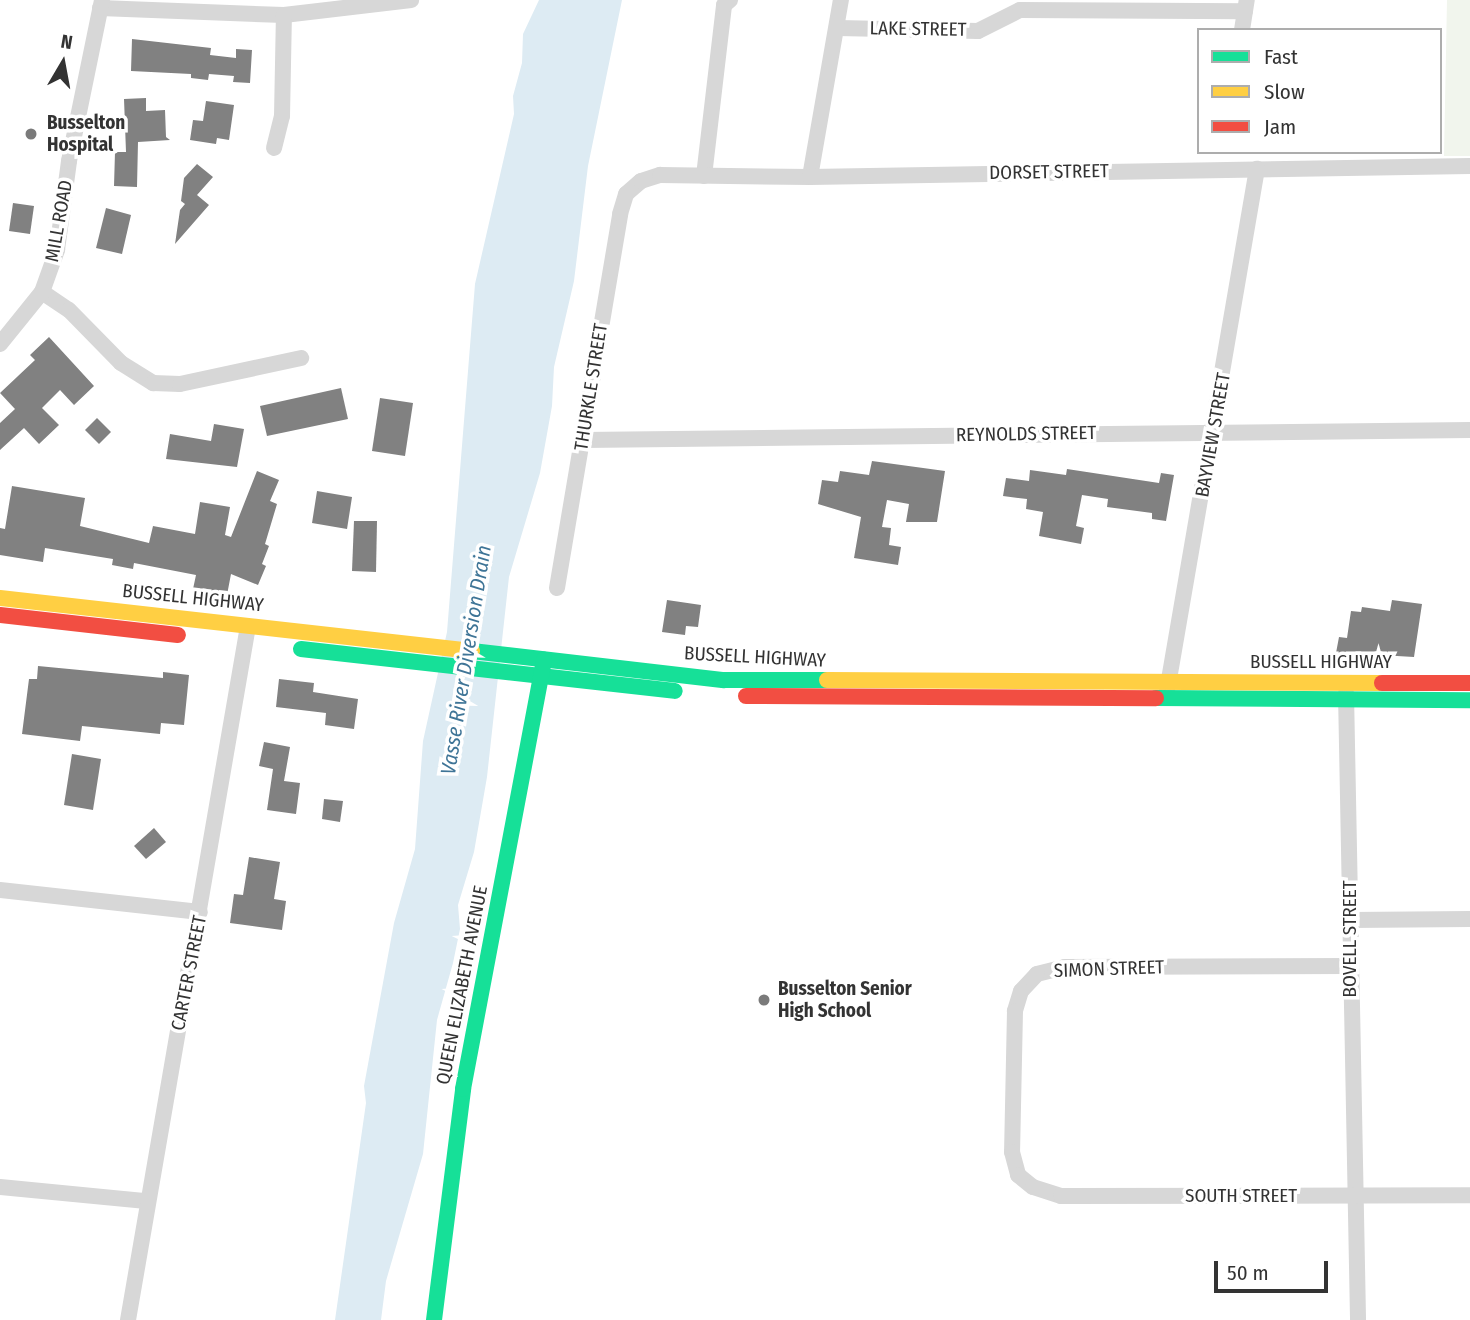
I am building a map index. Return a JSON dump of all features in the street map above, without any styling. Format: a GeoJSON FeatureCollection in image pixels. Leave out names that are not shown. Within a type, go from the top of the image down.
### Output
{"type":"FeatureCollection","features":[{"type":"Feature","properties":{"kind":"main road","name":"BUSSELL HIGHWAY"},"geometry":{"type":"LineString","coordinates":[[0,598],[247,634],[422,664],[505,674],[786,698],[1470,700]]}},
{"type":"Feature","properties":{"kind":"main road","name":"BUSSELL HIGHWAY"},"geometry":{"type":"LineString","coordinates":[[0,615],[425,646],[724,680],[1470,683]]}},
{"type":"Feature","properties":{"kind":"main road","name":"QUEEN ELIZABETH AVENUE"},"geometry":{"type":"LineString","coordinates":[[434,1320],[463,1090],[544,659]]}},
{"type":"Feature","properties":{"kind":"street"},"geometry":{"type":"LineString","coordinates":[[101,4],[284,15],[411,0]]}},
{"type":"Feature","properties":{"kind":"street"},"geometry":{"type":"LineString","coordinates":[[704,176],[724,5],[730,0]]}},
{"type":"Feature","properties":{"kind":"street"},"geometry":{"type":"LineString","coordinates":[[810,177],[841,0]]}},
{"type":"Feature","properties":{"kind":"street","name":"MILL ROAD"},"geometry":{"type":"LineString","coordinates":[[0,344],[42,292],[57,250],[101,4]]}},
{"type":"Feature","properties":{"kind":"street"},"geometry":{"type":"LineString","coordinates":[[1242,28],[1246,6]]}},
{"type":"Feature","properties":{"kind":"street","name":"LAKE STREET"},"geometry":{"type":"LineString","coordinates":[[838,28],[978,30],[1020,10],[1246,6]]}},
{"type":"Feature","properties":{"kind":"street"},"geometry":{"type":"LineString","coordinates":[[274,148],[282,116],[284,15]]}},
{"type":"Feature","properties":{"kind":"street","name":"DORSET STREET"},"geometry":{"type":"LineString","coordinates":[[630,187],[660,175],[810,177],[1220,160],[1257,169],[1470,166]]}},
{"type":"Feature","properties":{"kind":"street","name":"BAYVIEW STREET"},"geometry":{"type":"LineString","coordinates":[[1166,701],[1257,169]]}},
{"type":"Feature","properties":{"kind":"street","name":"THURKLE STREET"},"geometry":{"type":"LineString","coordinates":[[557,588],[620,214],[630,187]]}},
{"type":"Feature","properties":{"kind":"street"},"geometry":{"type":"LineString","coordinates":[[42,292],[69,310],[121,363],[153,383],[180,384],[301,358]]}},
{"type":"Feature","properties":{"kind":"street","name":"REYNOLDS STREET"},"geometry":{"type":"LineString","coordinates":[[583,440],[1470,430]]}},
{"type":"Feature","properties":{"kind":"street","name":"CARTER STREET"},"geometry":{"type":"LineString","coordinates":[[128,1320],[146,1201],[200,912],[247,634]]}},
{"type":"Feature","properties":{"kind":"street","name":"BOVELL STREET"},"geometry":{"type":"LineString","coordinates":[[1347,683],[1351,920],[1349,966],[1357,1196],[1358,1320]]}},
{"type":"Feature","properties":{"kind":"street"},"geometry":{"type":"LineString","coordinates":[[0,890],[200,912]]}},
{"type":"Feature","properties":{"kind":"street"},"geometry":{"type":"LineString","coordinates":[[1351,920],[1470,919]]}},
{"type":"Feature","properties":{"kind":"street","name":"SIMON STREET"},"geometry":{"type":"LineString","coordinates":[[1018,1175],[1012,1152],[1015,1011],[1021,991],[1037,974],[1065,967],[1349,966]]}},
{"type":"Feature","properties":{"kind":"street","name":"SOUTH STREET"},"geometry":{"type":"LineString","coordinates":[[1018,1175],[1034,1187],[1061,1196],[1470,1195]]}},
{"type":"Feature","properties":{"kind":"street"},"geometry":{"type":"LineString","coordinates":[[0,1187],[146,1201]]}},
{"type":"Feature","properties":{"kind":"shaded area"},"geometry":{"type":"Polygon","coordinates":[[[1447,0],[1470,0],[1470,156],[1444,156],[1447,0]]]}},
{"type":"Feature","properties":{"kind":"water","name":"Vasse River Diversion Drain"},"geometry":{"type":"Polygon","coordinates":[[[539,0],[622,0],[588,166],[574,281],[554,367],[552,406],[540,473],[509,577],[487,777],[474,852],[458,905],[460,929],[437,1020],[423,1154],[386,1281],[381,1320],[335,1320],[366,1103],[364,1086],[394,923],[415,849],[423,741],[447,632],[475,284],[514,114],[513,96],[522,63],[523,34],[539,0]]]}},
{"type":"Feature","properties":{"kind":"building"},"geometry":{"type":"Polygon","coordinates":[[[132,39],[211,48],[210,55],[236,58],[236,49],[252,50],[250,83],[233,82],[234,76],[209,74],[208,80],[191,78],[191,74],[131,71],[132,39]]]}},
{"type":"Feature","properties":{"kind":"building"},"geometry":{"type":"Polygon","coordinates":[[[146,98],[146,111],[165,110],[166,137],[170,140],[138,142],[137,187],[114,186],[115,152],[126,152],[124,99],[146,98]]]}},
{"type":"Feature","properties":{"kind":"building"},"geometry":{"type":"Polygon","coordinates":[[[206,101],[234,105],[229,140],[217,138],[216,144],[190,140],[193,120],[203,121],[206,101]]]}},
{"type":"Feature","properties":{"kind":"building"},"geometry":{"type":"Polygon","coordinates":[[[197,164],[213,177],[197,195],[209,205],[175,244],[180,210],[185,204],[181,201],[184,178],[197,164]]]}},
{"type":"Feature","properties":{"kind":"building"},"geometry":{"type":"Polygon","coordinates":[[[13,203],[34,206],[30,234],[9,231],[13,203]]]}},
{"type":"Feature","properties":{"kind":"building"},"geometry":{"type":"Polygon","coordinates":[[[106,208],[131,215],[122,254],[96,248],[106,208]]]}},
{"type":"Feature","properties":{"kind":"building"},"geometry":{"type":"Polygon","coordinates":[[[49,337],[94,386],[74,405],[60,390],[42,408],[59,425],[39,444],[24,428],[0,450],[0,423],[15,409],[0,393],[35,360],[30,355],[49,337]]]}},
{"type":"Feature","properties":{"kind":"building"},"geometry":{"type":"Polygon","coordinates":[[[341,388],[348,419],[267,436],[260,406],[341,388]]]}},
{"type":"Feature","properties":{"kind":"building"},"geometry":{"type":"Polygon","coordinates":[[[380,398],[413,403],[405,456],[372,451],[380,398]]]}},
{"type":"Feature","properties":{"kind":"building"},"geometry":{"type":"Polygon","coordinates":[[[97,418],[111,432],[99,444],[85,430],[97,418]]]}},
{"type":"Feature","properties":{"kind":"building"},"geometry":{"type":"Polygon","coordinates":[[[214,424],[244,429],[237,467],[166,459],[170,434],[211,441],[214,424]]]}},
{"type":"Feature","properties":{"kind":"building"},"geometry":{"type":"Polygon","coordinates":[[[872,461],[945,471],[937,522],[906,522],[909,504],[887,500],[882,527],[891,528],[889,545],[901,547],[898,565],[854,558],[861,517],[818,504],[822,480],[838,482],[840,471],[869,475],[872,461]]]}},
{"type":"Feature","properties":{"kind":"building"},"geometry":{"type":"Polygon","coordinates":[[[1067,469],[1159,483],[1161,473],[1174,475],[1166,521],[1152,519],[1152,513],[1107,507],[1108,499],[1082,495],[1076,526],[1084,528],[1081,544],[1039,536],[1043,512],[1026,509],[1027,499],[1003,496],[1006,478],[1029,481],[1030,470],[1066,475],[1067,469]]]}},
{"type":"Feature","properties":{"kind":"building"},"geometry":{"type":"Polygon","coordinates":[[[257,471],[279,480],[270,501],[277,504],[265,544],[269,546],[262,564],[266,566],[258,585],[231,574],[227,595],[193,589],[196,575],[134,563],[133,569],[112,565],[113,559],[45,548],[43,562],[0,555],[0,528],[5,529],[12,486],[85,498],[80,526],[149,543],[153,526],[195,534],[200,502],[230,507],[225,535],[231,537],[257,471]]]}},
{"type":"Feature","properties":{"kind":"building"},"geometry":{"type":"Polygon","coordinates":[[[317,491],[352,497],[347,529],[312,523],[317,491]]]}},
{"type":"Feature","properties":{"kind":"building"},"geometry":{"type":"Polygon","coordinates":[[[354,521],[377,521],[376,572],[352,571],[354,521]]]}},
{"type":"Feature","properties":{"kind":"building"},"geometry":{"type":"Polygon","coordinates":[[[667,600],[701,605],[698,627],[686,626],[685,635],[662,632],[667,600]]]}},
{"type":"Feature","properties":{"kind":"building"},"geometry":{"type":"Polygon","coordinates":[[[1392,600],[1422,604],[1414,657],[1380,655],[1378,666],[1336,653],[1339,637],[1347,638],[1351,611],[1361,612],[1362,607],[1390,611],[1392,600]]]}},
{"type":"Feature","properties":{"kind":"building"},"geometry":{"type":"Polygon","coordinates":[[[38,666],[163,678],[163,672],[189,675],[184,725],[161,723],[160,734],[82,726],[80,741],[22,734],[29,679],[37,679],[38,666]]]}},
{"type":"Feature","properties":{"kind":"building"},"geometry":{"type":"Polygon","coordinates":[[[279,679],[314,683],[313,692],[358,699],[354,729],[325,725],[326,713],[276,707],[279,679]]]}},
{"type":"Feature","properties":{"kind":"building"},"geometry":{"type":"Polygon","coordinates":[[[264,742],[290,747],[284,781],[300,783],[296,814],[267,810],[273,769],[259,766],[264,742]]]}},
{"type":"Feature","properties":{"kind":"building"},"geometry":{"type":"Polygon","coordinates":[[[72,754],[101,759],[93,810],[64,805],[72,754]]]}},
{"type":"Feature","properties":{"kind":"building"},"geometry":{"type":"Polygon","coordinates":[[[324,799],[343,801],[340,822],[322,819],[324,799]]]}},
{"type":"Feature","properties":{"kind":"building"},"geometry":{"type":"Polygon","coordinates":[[[154,828],[166,842],[146,859],[134,846],[154,828]]]}},
{"type":"Feature","properties":{"kind":"building"},"geometry":{"type":"Polygon","coordinates":[[[249,857],[280,862],[274,899],[286,901],[282,930],[230,923],[234,894],[243,895],[249,857]]]}},
{"type":"Feature","properties":{"kind":"traffic: fast"},"geometry":{"type":"LineString","coordinates":[[301,649],[675,691]]}},
{"type":"Feature","properties":{"kind":"traffic: fast"},"geometry":{"type":"LineString","coordinates":[[472,651],[724,680],[827,680]]}},
{"type":"Feature","properties":{"kind":"traffic: fast"},"geometry":{"type":"LineString","coordinates":[[434,1320],[463,1089],[544,660]]}},
{"type":"Feature","properties":{"kind":"traffic: fast"},"geometry":{"type":"LineString","coordinates":[[1156,698],[1470,700]]}},
{"type":"Feature","properties":{"kind":"traffic: slow"},"geometry":{"type":"LineString","coordinates":[[0,598],[472,651]]}},
{"type":"Feature","properties":{"kind":"traffic: slow"},"geometry":{"type":"LineString","coordinates":[[827,680],[1382,683]]}},
{"type":"Feature","properties":{"kind":"traffic: jam"},"geometry":{"type":"LineString","coordinates":[[0,615],[178,635]]}},
{"type":"Feature","properties":{"kind":"traffic: jam"},"geometry":{"type":"LineString","coordinates":[[1382,683],[1470,683]]}},
{"type":"Feature","properties":{"kind":"traffic: jam"},"geometry":{"type":"LineString","coordinates":[[746,696],[1156,698]]}},
{"type":"Feature","properties":{"kind":"place","name":"Busselton Hospital"},"geometry":{"type":"Point","coordinates":[31,134]}},
{"type":"Feature","properties":{"kind":"place","name":"Busselton Senior High School"},"geometry":{"type":"Point","coordinates":[764,1000]}}]}
